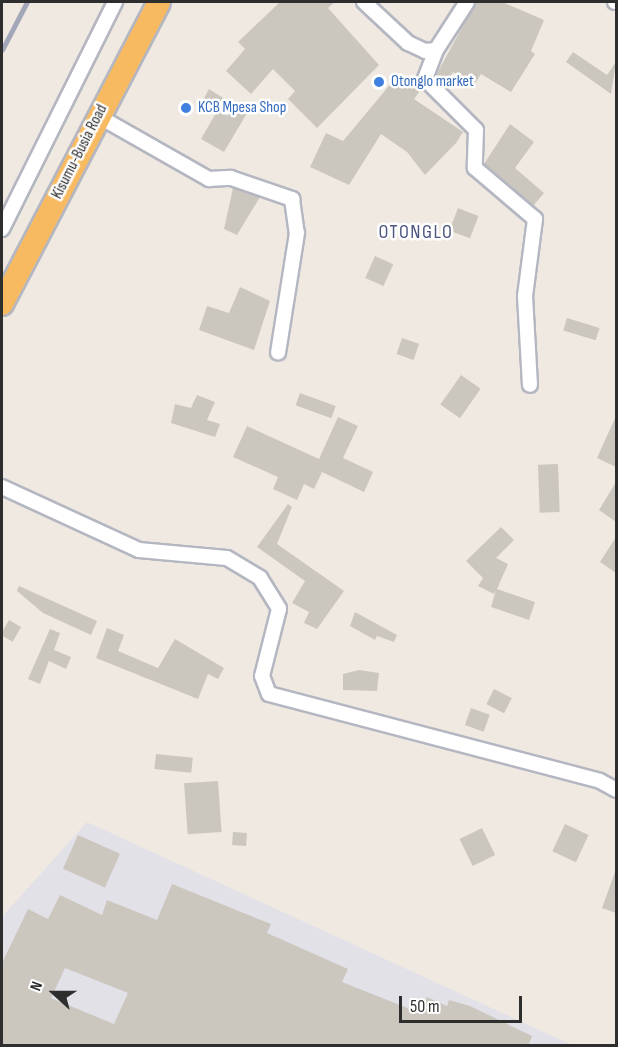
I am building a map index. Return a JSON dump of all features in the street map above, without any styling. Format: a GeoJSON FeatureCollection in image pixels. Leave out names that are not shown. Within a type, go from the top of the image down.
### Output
{"type":"FeatureCollection","features":[{"type":"Feature","properties":{"kind":"highway","name":"Kisumu-Busia Road"},"geometry":{"type":"LineString","coordinates":[[2,304],[159,2]]}},
{"type":"Feature","properties":{"kind":"street"},"geometry":{"type":"LineString","coordinates":[[2,229],[115,2]]}},
{"type":"Feature","properties":{"kind":"street"},"geometry":{"type":"LineString","coordinates":[[364,2],[408,43],[436,50]]}},
{"type":"Feature","properties":{"kind":"street"},"geometry":{"type":"LineString","coordinates":[[467,2],[436,50],[425,79],[476,130],[475,168],[535,219],[525,297],[530,385]]}},
{"type":"Feature","properties":{"kind":"street"},"geometry":{"type":"LineString","coordinates":[[98,116],[209,179],[231,178],[292,199],[297,233],[278,353]]}},
{"type":"Feature","properties":{"kind":"street"},"geometry":{"type":"LineString","coordinates":[[2,487],[139,550],[227,558],[260,578],[279,609],[262,676],[269,694],[600,781],[616,790]]}},
{"type":"Feature","properties":{"kind":"shaded area"},"geometry":{"type":"Polygon","coordinates":[[[87,822],[572,1045],[2,1046],[2,917],[87,822]]]}},
{"type":"Feature","properties":{"kind":"building"},"geometry":{"type":"Polygon","coordinates":[[[280,2],[335,2],[328,8],[379,65],[317,128],[288,99],[295,91],[273,69],[251,94],[226,71],[245,49],[238,42],[280,2]]]}},
{"type":"Feature","properties":{"kind":"building"},"geometry":{"type":"Polygon","coordinates":[[[476,2],[502,2],[544,20],[531,51],[535,54],[511,92],[481,74],[474,85],[453,72],[445,86],[435,77],[476,2]]]}},
{"type":"Feature","properties":{"kind":"building"},"geometry":{"type":"Polygon","coordinates":[[[573,52],[607,75],[616,62],[611,94],[566,62],[573,52]]]}},
{"type":"Feature","properties":{"kind":"building"},"geometry":{"type":"Polygon","coordinates":[[[398,75],[420,91],[414,99],[463,132],[456,143],[425,175],[407,152],[381,134],[349,185],[310,167],[326,133],[343,141],[398,75]]]}},
{"type":"Feature","properties":{"kind":"building"},"geometry":{"type":"Polygon","coordinates":[[[209,89],[247,113],[224,152],[201,139],[217,111],[202,102],[209,89]]]}},
{"type":"Feature","properties":{"kind":"building"},"geometry":{"type":"Polygon","coordinates":[[[510,124],[534,142],[515,168],[544,193],[533,206],[484,164],[510,124]]]}},
{"type":"Feature","properties":{"kind":"building"},"geometry":{"type":"Polygon","coordinates":[[[233,188],[260,197],[237,235],[224,229],[233,188]]]}},
{"type":"Feature","properties":{"kind":"building"},"geometry":{"type":"Polygon","coordinates":[[[458,208],[479,216],[470,238],[449,230],[458,208]]]}},
{"type":"Feature","properties":{"kind":"building"},"geometry":{"type":"Polygon","coordinates":[[[375,256],[393,264],[384,286],[365,278],[375,256]]]}},
{"type":"Feature","properties":{"kind":"building"},"geometry":{"type":"Polygon","coordinates":[[[240,287],[270,301],[254,350],[199,330],[207,306],[229,313],[240,287]]]}},
{"type":"Feature","properties":{"kind":"building"},"geometry":{"type":"Polygon","coordinates":[[[567,318],[600,328],[596,340],[563,330],[567,318]]]}},
{"type":"Feature","properties":{"kind":"building"},"geometry":{"type":"Polygon","coordinates":[[[402,338],[419,344],[413,360],[396,354],[402,338]]]}},
{"type":"Feature","properties":{"kind":"building"},"geometry":{"type":"Polygon","coordinates":[[[461,375],[481,389],[460,418],[440,404],[461,375]]]}},
{"type":"Feature","properties":{"kind":"building"},"geometry":{"type":"Polygon","coordinates":[[[300,393],[336,406],[331,418],[296,405],[300,393]]]}},
{"type":"Feature","properties":{"kind":"building"},"geometry":{"type":"Polygon","coordinates":[[[197,395],[215,402],[207,420],[220,424],[215,437],[171,423],[175,404],[191,408],[197,395]]]}},
{"type":"Feature","properties":{"kind":"building"},"geometry":{"type":"Polygon","coordinates":[[[616,416],[616,467],[597,458],[616,416]]]}},
{"type":"Feature","properties":{"kind":"building"},"geometry":{"type":"Polygon","coordinates":[[[338,417],[358,426],[343,458],[373,472],[364,492],[322,472],[314,489],[304,484],[297,500],[273,489],[278,477],[233,457],[247,426],[319,459],[338,417]]]}},
{"type":"Feature","properties":{"kind":"building"},"geometry":{"type":"Polygon","coordinates":[[[558,464],[560,512],[540,513],[538,465],[558,464]]]}},
{"type":"Feature","properties":{"kind":"building"},"geometry":{"type":"Polygon","coordinates":[[[616,482],[616,522],[599,510],[616,482]]]}},
{"type":"Feature","properties":{"kind":"building"},"geometry":{"type":"Polygon","coordinates":[[[288,504],[292,507],[277,544],[344,591],[317,629],[304,623],[309,612],[292,603],[305,581],[257,547],[288,504]]]}},
{"type":"Feature","properties":{"kind":"building"},"geometry":{"type":"Polygon","coordinates":[[[501,527],[514,540],[496,558],[508,564],[497,589],[535,602],[529,620],[491,607],[496,590],[494,594],[478,586],[483,578],[466,561],[501,527]]]}},
{"type":"Feature","properties":{"kind":"building"},"geometry":{"type":"Polygon","coordinates":[[[616,537],[616,573],[600,562],[616,537]]]}},
{"type":"Feature","properties":{"kind":"building"},"geometry":{"type":"Polygon","coordinates":[[[19,586],[97,621],[91,635],[43,613],[17,591],[19,586]]]}},
{"type":"Feature","properties":{"kind":"building"},"geometry":{"type":"Polygon","coordinates":[[[355,612],[397,635],[394,642],[377,636],[375,640],[350,626],[355,612]]]}},
{"type":"Feature","properties":{"kind":"building"},"geometry":{"type":"Polygon","coordinates":[[[9,620],[21,627],[13,642],[2,636],[9,620]]]}},
{"type":"Feature","properties":{"kind":"building"},"geometry":{"type":"Polygon","coordinates":[[[107,628],[124,635],[118,651],[158,668],[175,639],[224,668],[218,679],[208,674],[198,699],[96,658],[107,628]]]}},
{"type":"Feature","properties":{"kind":"building"},"geometry":{"type":"Polygon","coordinates":[[[50,629],[60,633],[54,650],[71,657],[66,669],[49,661],[40,684],[28,679],[50,629]]]}},
{"type":"Feature","properties":{"kind":"building"},"geometry":{"type":"Polygon","coordinates":[[[359,670],[379,673],[377,691],[343,690],[343,674],[359,670]]]}},
{"type":"Feature","properties":{"kind":"building"},"geometry":{"type":"Polygon","coordinates":[[[494,689],[512,698],[504,713],[486,704],[494,689]]]}},
{"type":"Feature","properties":{"kind":"building"},"geometry":{"type":"Polygon","coordinates":[[[471,708],[490,715],[484,732],[465,725],[471,708]]]}},
{"type":"Feature","properties":{"kind":"building"},"geometry":{"type":"Polygon","coordinates":[[[156,754],[193,758],[191,773],[154,769],[156,754]]]}},
{"type":"Feature","properties":{"kind":"building"},"geometry":{"type":"Polygon","coordinates":[[[218,781],[222,832],[188,834],[184,783],[218,781]]]}},
{"type":"Feature","properties":{"kind":"building"},"geometry":{"type":"Polygon","coordinates":[[[565,824],[589,835],[576,862],[552,851],[565,824]]]}},
{"type":"Feature","properties":{"kind":"building"},"geometry":{"type":"Polygon","coordinates":[[[482,828],[495,855],[473,866],[460,839],[482,828]]]}},
{"type":"Feature","properties":{"kind":"building"},"geometry":{"type":"Polygon","coordinates":[[[233,832],[247,833],[246,846],[232,845],[233,832]]]}},
{"type":"Feature","properties":{"kind":"building"},"geometry":{"type":"Polygon","coordinates":[[[78,835],[120,854],[105,888],[63,869],[78,835]]]}},
{"type":"Feature","properties":{"kind":"building"},"geometry":{"type":"Polygon","coordinates":[[[616,872],[616,913],[602,908],[616,872]]]}},
{"type":"Feature","properties":{"kind":"building"},"geometry":{"type":"Polygon","coordinates":[[[172,884],[271,924],[267,933],[348,969],[342,982],[420,1013],[427,997],[447,1006],[449,1000],[470,1006],[532,1036],[528,1046],[2,1046],[2,963],[28,909],[48,919],[60,895],[102,915],[107,900],[157,920],[172,884]],[[65,968],[51,998],[114,1024],[128,993],[65,968]]]}},
{"type":"Feature","properties":{"kind":"railway"},"geometry":{"type":"LineString","coordinates":[[2,50],[27,2]]}},
{"type":"Feature","properties":{"kind":"place","name":"Otonglo market"},"geometry":{"type":"Point","coordinates":[379,82]}},
{"type":"Feature","properties":{"kind":"place","name":"KCB Mpesa Shop"},"geometry":{"type":"Point","coordinates":[186,108]}},
{"type":"Feature","properties":{"kind":"district","name":"OTONGLO"},"geometry":{"type":"Point","coordinates":[416,232]}}]}
